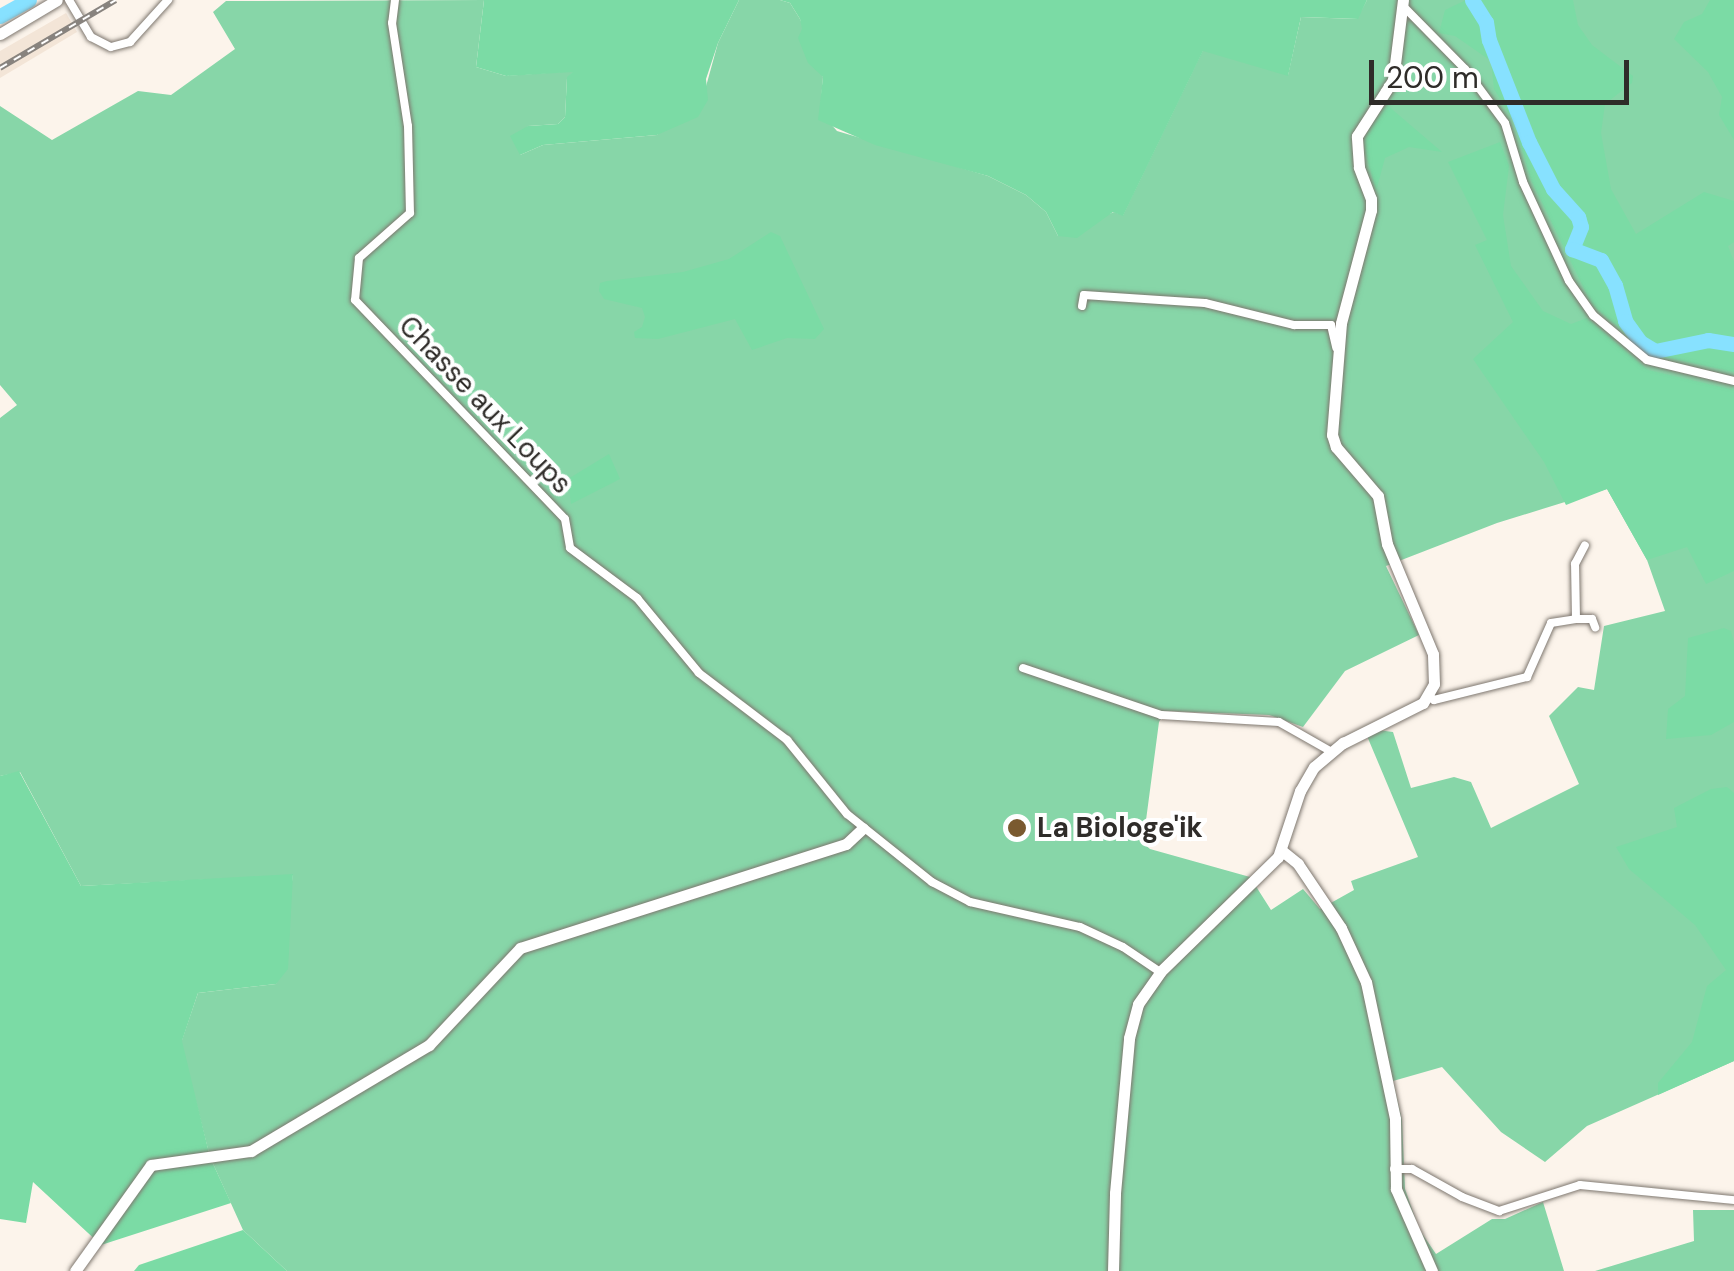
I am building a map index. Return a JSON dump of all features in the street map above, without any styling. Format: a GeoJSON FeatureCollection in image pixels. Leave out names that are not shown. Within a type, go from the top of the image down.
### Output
{"type":"FeatureCollection","features":[{"type":"Feature","properties":{"kind":"street"},"geometry":{"type":"LineString","coordinates":[[0,34],[57,0]]}},
{"type":"Feature","properties":{"kind":"street"},"geometry":{"type":"LineString","coordinates":[[70,0],[91,38],[111,47],[130,42],[168,0]]}},
{"type":"Feature","properties":{"kind":"street","name":"Chasse aux Loups"},"geometry":{"type":"LineString","coordinates":[[395,0],[392,23],[408,126],[410,213],[360,258],[354,300],[565,519],[570,548],[638,598],[698,673],[787,740],[864,828],[932,882],[970,902],[1080,927],[1123,947],[1160,972]]}},
{"type":"Feature","properties":{"kind":"street"},"geometry":{"type":"LineString","coordinates":[[1113,1271],[1115,1192],[1129,1038],[1138,1004],[1160,972],[1253,883],[1281,850],[1300,790],[1330,751],[1430,697],[1435,676],[1434,654],[1391,556],[1378,496],[1334,442],[1337,352],[1371,210],[1359,167],[1357,136],[1388,92],[1404,4]]}},
{"type":"Feature","properties":{"kind":"street"},"geometry":{"type":"LineString","coordinates":[[1404,4],[1465,69],[1505,123],[1523,182],[1569,280],[1593,315],[1647,360],[1734,380]]}},
{"type":"Feature","properties":{"kind":"street"},"geometry":{"type":"LineString","coordinates":[[1082,306],[1084,295],[1140,296],[1206,303],[1294,325],[1331,324],[1337,352]]}},
{"type":"Feature","properties":{"kind":"street"},"geometry":{"type":"LineString","coordinates":[[1576,620],[1575,564],[1585,546]]}},
{"type":"Feature","properties":{"kind":"street"},"geometry":{"type":"LineString","coordinates":[[1430,697],[1434,700],[1526,678],[1551,624],[1592,619],[1595,627]]}},
{"type":"Feature","properties":{"kind":"street"},"geometry":{"type":"LineString","coordinates":[[1023,668],[1161,715],[1279,722],[1330,751]]}},
{"type":"Feature","properties":{"kind":"street"},"geometry":{"type":"LineString","coordinates":[[75,1271],[151,1165],[252,1152],[430,1045],[520,948],[846,844],[864,828]]}},
{"type":"Feature","properties":{"kind":"street"},"geometry":{"type":"LineString","coordinates":[[1281,850],[1298,864],[1341,928],[1366,982],[1394,1118],[1394,1170],[1402,1208],[1432,1271]]}},
{"type":"Feature","properties":{"kind":"street"},"geometry":{"type":"LineString","coordinates":[[1394,1170],[1412,1169],[1462,1197],[1499,1210],[1580,1185],[1734,1200]]}},
{"type":"Feature","properties":{"kind":"shaded area"},"geometry":{"type":"Polygon","coordinates":[[[66,13],[77,32],[0,78],[0,51],[66,13]]]}},
{"type":"Feature","properties":{"kind":"green space"},"geometry":{"type":"Polygon","coordinates":[[[484,0],[476,67],[506,76],[575,71],[567,78],[565,117],[558,124],[528,126],[520,155],[543,145],[657,135],[705,90],[718,43],[739,0],[780,0],[790,3],[800,19],[823,77],[820,112],[837,131],[988,176],[1026,195],[1046,212],[1058,236],[1114,212],[1123,215],[1203,50],[1288,75],[1301,17],[1357,19],[1367,0],[1734,0],[1734,1061],[1587,1126],[1545,1162],[1501,1132],[1442,1067],[1393,1081],[1402,1120],[1405,1189],[1419,1229],[1436,1254],[1492,1219],[1505,1219],[1543,1202],[1564,1271],[287,1271],[243,1230],[210,1157],[181,1043],[198,993],[276,984],[293,875],[81,886],[20,772],[0,776],[0,418],[17,405],[0,385],[0,106],[52,140],[138,91],[171,95],[235,49],[213,12],[226,1],[484,0]],[[1607,489],[1497,523],[1386,566],[1419,635],[1345,671],[1303,727],[1269,715],[1165,711],[1159,722],[1143,843],[1150,849],[1250,877],[1271,910],[1303,889],[1320,909],[1354,890],[1351,881],[1418,857],[1367,736],[1378,730],[1393,732],[1411,788],[1454,777],[1471,782],[1491,828],[1579,784],[1549,716],[1578,687],[1594,690],[1604,626],[1665,611],[1647,560],[1607,489]]]}},
{"type":"Feature","properties":{"kind":"green space"},"geometry":{"type":"Polygon","coordinates":[[[484,0],[739,0],[718,43],[706,79],[708,100],[698,117],[657,135],[543,145],[520,155],[510,136],[528,126],[558,124],[565,117],[567,77],[573,72],[506,76],[476,67],[484,0]]]}},
{"type":"Feature","properties":{"kind":"green space"},"geometry":{"type":"Polygon","coordinates":[[[780,0],[1367,0],[1358,19],[1301,17],[1288,76],[1203,51],[1123,216],[1113,212],[1077,238],[1058,236],[1046,212],[1026,195],[988,176],[875,145],[818,120],[823,77],[808,63],[798,38],[802,29],[800,19],[790,3],[780,0]]]}},
{"type":"Feature","properties":{"kind":"green space"},"geometry":{"type":"Polygon","coordinates":[[[1466,0],[1573,0],[1578,25],[1592,45],[1633,76],[1632,83],[1605,104],[1601,133],[1611,189],[1636,234],[1704,192],[1734,201],[1734,242],[1728,246],[1734,262],[1734,372],[1650,354],[1592,305],[1531,180],[1514,122],[1494,89],[1491,61],[1455,36],[1439,33],[1445,10],[1466,0]]]}},
{"type":"Feature","properties":{"kind":"green space"},"geometry":{"type":"Polygon","coordinates":[[[1710,0],[1734,0],[1734,140],[1719,115],[1722,97],[1708,72],[1674,39],[1684,22],[1702,14],[1710,0]]]}},
{"type":"Feature","properties":{"kind":"green space"},"geometry":{"type":"Polygon","coordinates":[[[1387,105],[1442,152],[1409,147],[1385,158],[1376,191],[1363,143],[1370,122],[1387,105]]]}},
{"type":"Feature","properties":{"kind":"green space"},"geometry":{"type":"Polygon","coordinates":[[[1500,142],[1509,166],[1503,215],[1511,266],[1543,311],[1571,324],[1587,318],[1648,370],[1734,390],[1734,571],[1706,584],[1687,547],[1647,560],[1607,489],[1566,505],[1544,462],[1473,359],[1513,322],[1475,245],[1487,240],[1448,162],[1500,142]]]}},
{"type":"Feature","properties":{"kind":"green space"},"geometry":{"type":"Polygon","coordinates":[[[771,232],[780,236],[824,329],[815,339],[787,338],[752,350],[735,319],[658,339],[635,338],[634,332],[642,327],[645,317],[642,308],[604,299],[599,291],[600,283],[607,281],[683,272],[729,259],[771,232]]]}},
{"type":"Feature","properties":{"kind":"green space"},"geometry":{"type":"Polygon","coordinates":[[[609,454],[620,479],[571,504],[568,479],[609,454]]]}},
{"type":"Feature","properties":{"kind":"green space"},"geometry":{"type":"Polygon","coordinates":[[[1724,628],[1731,631],[1734,644],[1734,722],[1711,735],[1666,739],[1668,709],[1685,696],[1688,638],[1724,628]]]}},
{"type":"Feature","properties":{"kind":"green space"},"geometry":{"type":"Polygon","coordinates":[[[19,771],[81,886],[293,874],[288,969],[276,984],[198,993],[182,1041],[210,1157],[231,1203],[101,1245],[33,1182],[26,1223],[0,1219],[0,776],[19,771]]]}},
{"type":"Feature","properties":{"kind":"green space"},"geometry":{"type":"Polygon","coordinates":[[[1727,787],[1734,793],[1734,1061],[1658,1095],[1658,1083],[1692,1042],[1707,986],[1726,970],[1695,925],[1629,869],[1616,847],[1677,827],[1674,808],[1711,789],[1727,787]]]}},
{"type":"Feature","properties":{"kind":"green space"},"geometry":{"type":"Polygon","coordinates":[[[1693,1210],[1734,1210],[1734,1271],[1595,1271],[1694,1241],[1693,1210]]]}},
{"type":"Feature","properties":{"kind":"green space"},"geometry":{"type":"Polygon","coordinates":[[[243,1230],[287,1271],[134,1271],[139,1265],[243,1230]]]}},
{"type":"Feature","properties":{"kind":"waterway"},"geometry":{"type":"LineString","coordinates":[[0,16],[29,0]]}},
{"type":"Feature","properties":{"kind":"waterway"},"geometry":{"type":"LineString","coordinates":[[1472,0],[1486,22],[1489,40],[1529,142],[1553,189],[1578,217],[1581,227],[1572,249],[1601,260],[1615,285],[1625,321],[1640,342],[1655,351],[1708,340],[1734,344]]}},
{"type":"Feature","properties":{"kind":"railway"},"geometry":{"type":"LineString","coordinates":[[0,68],[116,0]]}},
{"type":"Feature","properties":{"kind":"place","name":"La Biologe'ik"},"geometry":{"type":"Point","coordinates":[1017,828]}}]}
